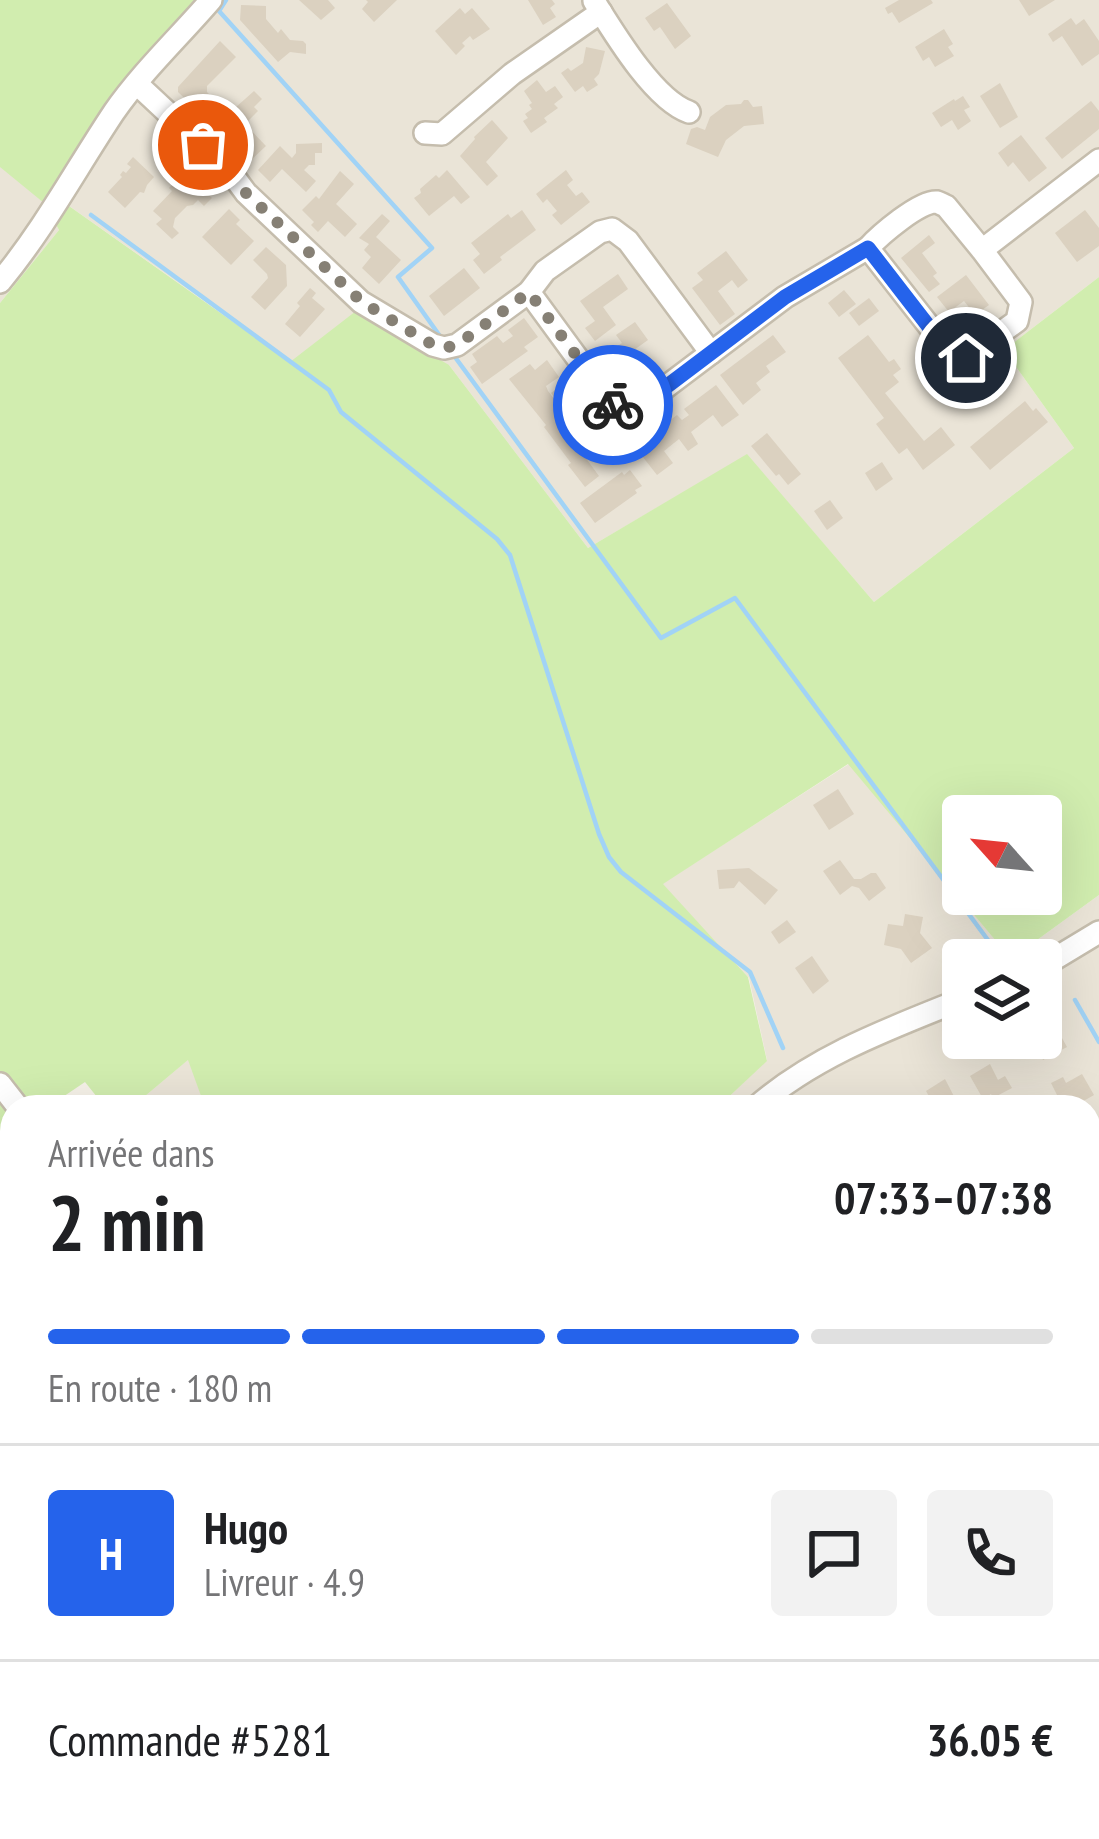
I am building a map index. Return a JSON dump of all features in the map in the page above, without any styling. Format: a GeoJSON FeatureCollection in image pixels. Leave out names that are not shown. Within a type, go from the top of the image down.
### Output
{"type":"FeatureCollection","features":[{"type":"Feature","properties":{"kind":"street"},"geometry":{"type":"LineString","coordinates":[[0,282],[62,198],[115,111],[212,0]]}},
{"type":"Feature","properties":{"kind":"street"},"geometry":{"type":"LineString","coordinates":[[425,133],[442,134],[597,6],[655,88],[674,107],[689,112]]}},
{"type":"Feature","properties":{"kind":"street"},"geometry":{"type":"LineString","coordinates":[[137,84],[362,302],[433,345],[457,345],[529,292],[545,271],[600,232],[612,229],[628,241],[711,353]]}},
{"type":"Feature","properties":{"kind":"street"},"geometry":{"type":"LineString","coordinates":[[982,250],[1099,160]]}},
{"type":"Feature","properties":{"kind":"street"},"geometry":{"type":"LineString","coordinates":[[529,292],[611,404],[634,411],[785,297],[868,248],[920,207],[939,202],[1021,302],[1017,321],[966,358],[950,354],[868,248]]}},
{"type":"Feature","properties":{"kind":"street"},"geometry":{"type":"LineString","coordinates":[[1062,954],[1099,932]]}},
{"type":"Feature","properties":{"kind":"street"},"geometry":{"type":"LineString","coordinates":[[771,1095],[845,1049],[942,1008]]}},
{"type":"Feature","properties":{"kind":"shaded area"},"geometry":{"type":"Polygon","coordinates":[[[0,0],[1099,0],[1099,277],[1004,350],[1074,448],[874,602],[747,455],[588,548],[449,365],[291,362],[52,194],[44,203],[59,230],[0,303],[0,0]]]}},
{"type":"Feature","properties":{"kind":"shaded area"},"geometry":{"type":"Polygon","coordinates":[[[849,764],[942,876],[942,915],[974,915],[994,939],[942,939],[942,1059],[1062,1059],[1062,939],[1038,939],[1099,895],[1099,1095],[731,1095],[767,1060],[749,978],[662,884],[849,764]]]}},
{"type":"Feature","properties":{"kind":"shaded area"},"geometry":{"type":"Polygon","coordinates":[[[189,1059],[201,1095],[146,1095],[189,1059]]]}},
{"type":"Feature","properties":{"kind":"green space"},"geometry":{"type":"Polygon","coordinates":[[[0,0],[194,0],[108,106],[52,194],[290,362],[356,311],[449,365],[588,548],[747,454],[874,602],[1074,448],[1004,350],[1099,277],[1099,895],[1038,939],[994,939],[974,915],[1062,915],[1062,795],[942,795],[942,876],[848,764],[663,884],[748,977],[767,1061],[731,1095],[201,1095],[188,1060],[146,1095],[95,1095],[85,1082],[66,1095],[0,1095],[0,303],[59,230],[44,203],[0,167],[0,0]]]}},
{"type":"Feature","properties":{"kind":"building"},"geometry":{"type":"Polygon","coordinates":[[[299,0],[328,0],[335,8],[321,20],[299,0]]]}},
{"type":"Feature","properties":{"kind":"building"},"geometry":{"type":"Polygon","coordinates":[[[366,0],[397,0],[374,22],[362,9],[366,0]]]}},
{"type":"Feature","properties":{"kind":"building"},"geometry":{"type":"Polygon","coordinates":[[[528,0],[552,0],[555,4],[550,8],[556,17],[543,25],[528,0]]]}},
{"type":"Feature","properties":{"kind":"building"},"geometry":{"type":"Polygon","coordinates":[[[899,0],[933,3],[899,23],[885,8],[899,0]]]}},
{"type":"Feature","properties":{"kind":"building"},"geometry":{"type":"Polygon","coordinates":[[[1019,0],[1055,0],[1029,16],[1019,0]]]}},
{"type":"Feature","properties":{"kind":"building"},"geometry":{"type":"Polygon","coordinates":[[[667,3],[691,36],[675,49],[660,27],[654,31],[645,18],[667,3]]]}},
{"type":"Feature","properties":{"kind":"building"},"geometry":{"type":"Polygon","coordinates":[[[241,5],[266,6],[266,19],[278,33],[281,29],[290,40],[303,41],[306,54],[290,52],[278,62],[240,20],[241,5]]]}},
{"type":"Feature","properties":{"kind":"building"},"geometry":{"type":"Polygon","coordinates":[[[460,8],[465,14],[472,8],[490,29],[473,40],[470,36],[456,55],[435,31],[460,8]]]}},
{"type":"Feature","properties":{"kind":"building"},"geometry":{"type":"Polygon","coordinates":[[[1071,18],[1076,25],[1084,19],[1099,41],[1099,54],[1082,66],[1062,36],[1053,42],[1048,34],[1071,18]]]}},
{"type":"Feature","properties":{"kind":"building"},"geometry":{"type":"Polygon","coordinates":[[[944,29],[954,56],[935,67],[929,57],[923,61],[915,47],[944,29]]]}},
{"type":"Feature","properties":{"kind":"building"},"geometry":{"type":"Polygon","coordinates":[[[220,41],[236,57],[207,86],[221,106],[207,120],[178,87],[220,41]]]}},
{"type":"Feature","properties":{"kind":"building"},"geometry":{"type":"Polygon","coordinates":[[[586,47],[605,51],[594,79],[598,85],[575,92],[561,73],[583,63],[586,47]]]}},
{"type":"Feature","properties":{"kind":"building"},"geometry":{"type":"Polygon","coordinates":[[[537,80],[546,92],[555,86],[563,97],[554,104],[558,108],[544,118],[547,122],[531,133],[523,121],[532,103],[524,91],[537,80]]]}},
{"type":"Feature","properties":{"kind":"building"},"geometry":{"type":"Polygon","coordinates":[[[1000,83],[1018,117],[1000,128],[980,96],[1000,83]]]}},
{"type":"Feature","properties":{"kind":"building"},"geometry":{"type":"Polygon","coordinates":[[[254,91],[262,99],[245,124],[266,146],[249,162],[216,129],[254,91]]]}},
{"type":"Feature","properties":{"kind":"building"},"geometry":{"type":"Polygon","coordinates":[[[963,96],[971,121],[958,130],[952,120],[941,127],[932,113],[963,96]]]}},
{"type":"Feature","properties":{"kind":"building"},"geometry":{"type":"Polygon","coordinates":[[[744,100],[753,107],[762,106],[764,124],[744,126],[726,140],[718,157],[686,144],[691,129],[705,130],[710,117],[744,100]]]}},
{"type":"Feature","properties":{"kind":"building"},"geometry":{"type":"Polygon","coordinates":[[[1091,101],[1099,111],[1099,129],[1062,159],[1045,138],[1091,101]]]}},
{"type":"Feature","properties":{"kind":"building"},"geometry":{"type":"Polygon","coordinates":[[[492,120],[508,138],[486,162],[498,176],[487,186],[460,156],[492,120]]]}},
{"type":"Feature","properties":{"kind":"building"},"geometry":{"type":"Polygon","coordinates":[[[1021,135],[1047,168],[1029,182],[1013,162],[1008,167],[998,153],[1021,135]]]}},
{"type":"Feature","properties":{"kind":"building"},"geometry":{"type":"Polygon","coordinates":[[[322,143],[322,153],[315,153],[315,165],[304,170],[316,181],[306,192],[282,169],[270,182],[258,170],[280,146],[292,158],[296,144],[322,143]]]}},
{"type":"Feature","properties":{"kind":"building"},"geometry":{"type":"Polygon","coordinates":[[[133,157],[154,177],[144,193],[125,208],[108,192],[131,167],[127,164],[133,157]]]}},
{"type":"Feature","properties":{"kind":"building"},"geometry":{"type":"Polygon","coordinates":[[[447,170],[470,197],[461,204],[454,196],[429,216],[414,198],[447,170]]]}},
{"type":"Feature","properties":{"kind":"building"},"geometry":{"type":"Polygon","coordinates":[[[566,170],[573,180],[567,185],[590,202],[561,225],[552,215],[557,211],[536,194],[566,170]]]}},
{"type":"Feature","properties":{"kind":"building"},"geometry":{"type":"Polygon","coordinates":[[[340,171],[354,184],[336,204],[357,224],[345,237],[328,221],[318,232],[302,210],[316,196],[319,199],[340,171]]]}},
{"type":"Feature","properties":{"kind":"building"},"geometry":{"type":"Polygon","coordinates":[[[183,173],[212,198],[204,206],[198,200],[175,218],[173,227],[179,233],[172,239],[156,224],[162,219],[153,211],[183,173]]]}},
{"type":"Feature","properties":{"kind":"building"},"geometry":{"type":"Polygon","coordinates":[[[229,209],[240,220],[236,224],[254,241],[231,265],[202,237],[229,209]]]}},
{"type":"Feature","properties":{"kind":"building"},"geometry":{"type":"Polygon","coordinates":[[[522,210],[536,230],[484,274],[473,260],[480,254],[471,243],[508,214],[511,218],[522,210]]]}},
{"type":"Feature","properties":{"kind":"building"},"geometry":{"type":"Polygon","coordinates":[[[1085,210],[1099,228],[1099,246],[1077,262],[1055,233],[1085,210]]]}},
{"type":"Feature","properties":{"kind":"building"},"geometry":{"type":"Polygon","coordinates":[[[382,214],[390,221],[376,237],[401,260],[379,284],[362,268],[371,257],[364,250],[369,244],[359,238],[382,214]]]}},
{"type":"Feature","properties":{"kind":"building"},"geometry":{"type":"Polygon","coordinates":[[[929,235],[935,243],[922,253],[940,284],[929,292],[901,258],[929,235]]]}},
{"type":"Feature","properties":{"kind":"building"},"geometry":{"type":"Polygon","coordinates":[[[266,247],[286,265],[287,286],[265,310],[251,297],[268,278],[253,260],[266,247]]]}},
{"type":"Feature","properties":{"kind":"building"},"geometry":{"type":"Polygon","coordinates":[[[726,251],[748,280],[738,288],[732,280],[718,291],[735,314],[720,325],[692,288],[703,280],[697,273],[726,251]]]}},
{"type":"Feature","properties":{"kind":"building"},"geometry":{"type":"Polygon","coordinates":[[[464,268],[480,288],[444,316],[429,296],[464,268]]]}},
{"type":"Feature","properties":{"kind":"building"},"geometry":{"type":"Polygon","coordinates":[[[618,274],[628,289],[603,307],[616,325],[595,341],[585,328],[595,321],[580,301],[618,274]]]}},
{"type":"Feature","properties":{"kind":"building"},"geometry":{"type":"Polygon","coordinates":[[[966,275],[989,305],[975,315],[964,301],[949,312],[937,297],[966,275]]]}},
{"type":"Feature","properties":{"kind":"building"},"geometry":{"type":"Polygon","coordinates":[[[310,288],[316,293],[312,298],[325,309],[300,337],[285,324],[310,288]]]}},
{"type":"Feature","properties":{"kind":"building"},"geometry":{"type":"Polygon","coordinates":[[[844,290],[856,304],[839,317],[828,303],[844,290]]]}},
{"type":"Feature","properties":{"kind":"building"},"geometry":{"type":"Polygon","coordinates":[[[869,298],[879,311],[859,326],[849,313],[869,298]]]}},
{"type":"Feature","properties":{"kind":"building"},"geometry":{"type":"Polygon","coordinates":[[[524,318],[538,337],[524,347],[528,351],[482,384],[470,367],[477,362],[472,354],[497,336],[503,343],[513,336],[508,330],[524,318]]]}},
{"type":"Feature","properties":{"kind":"building"},"geometry":{"type":"Polygon","coordinates":[[[635,322],[648,340],[627,355],[640,372],[625,383],[609,361],[613,358],[609,352],[622,343],[616,335],[635,322]]]}},
{"type":"Feature","properties":{"kind":"building"},"geometry":{"type":"Polygon","coordinates":[[[773,335],[786,352],[766,366],[770,372],[756,383],[761,390],[743,405],[720,375],[773,335]]]}},
{"type":"Feature","properties":{"kind":"building"},"geometry":{"type":"Polygon","coordinates":[[[868,335],[889,362],[894,359],[901,369],[893,375],[899,382],[885,393],[924,441],[941,427],[955,445],[923,470],[907,448],[899,454],[876,424],[884,418],[838,358],[868,335]]]}},
{"type":"Feature","properties":{"kind":"building"},"geometry":{"type":"Polygon","coordinates":[[[547,360],[559,377],[546,386],[548,391],[594,451],[585,457],[599,476],[585,487],[546,425],[509,379],[530,364],[535,370],[547,360]]]}},
{"type":"Feature","properties":{"kind":"building"},"geometry":{"type":"Polygon","coordinates":[[[564,383],[575,399],[563,408],[551,393],[564,383]]]}},
{"type":"Feature","properties":{"kind":"building"},"geometry":{"type":"Polygon","coordinates":[[[716,385],[739,415],[722,427],[713,415],[691,432],[698,444],[688,451],[679,439],[664,451],[673,463],[657,475],[635,447],[677,415],[682,420],[689,415],[684,409],[716,385]]]}},
{"type":"Feature","properties":{"kind":"building"},"geometry":{"type":"Polygon","coordinates":[[[1025,401],[1048,422],[990,470],[970,447],[1025,401]]]}},
{"type":"Feature","properties":{"kind":"building"},"geometry":{"type":"Polygon","coordinates":[[[581,406],[594,423],[583,433],[569,416],[581,406]]]}},
{"type":"Feature","properties":{"kind":"building"},"geometry":{"type":"Polygon","coordinates":[[[767,433],[801,474],[788,485],[751,446],[767,433]]]}},
{"type":"Feature","properties":{"kind":"building"},"geometry":{"type":"Polygon","coordinates":[[[882,462],[893,479],[876,491],[865,473],[882,462]]]}},
{"type":"Feature","properties":{"kind":"building"},"geometry":{"type":"Polygon","coordinates":[[[630,470],[642,486],[595,523],[580,503],[630,470]]]}},
{"type":"Feature","properties":{"kind":"building"},"geometry":{"type":"Polygon","coordinates":[[[830,500],[843,518],[827,530],[814,511],[830,500]]]}},
{"type":"Feature","properties":{"kind":"building"},"geometry":{"type":"Polygon","coordinates":[[[838,789],[854,814],[829,830],[813,805],[838,789]]]}},
{"type":"Feature","properties":{"kind":"building"},"geometry":{"type":"Polygon","coordinates":[[[840,860],[854,879],[876,873],[886,888],[869,901],[852,886],[840,895],[823,871],[840,860]]]}},
{"type":"Feature","properties":{"kind":"building"},"geometry":{"type":"Polygon","coordinates":[[[749,868],[778,890],[765,905],[739,881],[734,888],[719,889],[717,870],[749,868]]]}},
{"type":"Feature","properties":{"kind":"building"},"geometry":{"type":"Polygon","coordinates":[[[905,914],[923,917],[920,933],[932,948],[911,963],[901,949],[884,945],[888,924],[903,926],[905,914]]]}},
{"type":"Feature","properties":{"kind":"building"},"geometry":{"type":"Polygon","coordinates":[[[787,920],[796,932],[779,944],[771,932],[787,920]]]}},
{"type":"Feature","properties":{"kind":"building"},"geometry":{"type":"Polygon","coordinates":[[[812,956],[829,981],[813,994],[795,968],[812,956]]]}},
{"type":"Feature","properties":{"kind":"building"},"geometry":{"type":"Polygon","coordinates":[[[990,1064],[998,1080],[1005,1076],[1012,1088],[999,1095],[981,1095],[970,1076],[990,1064]]]}},
{"type":"Feature","properties":{"kind":"building"},"geometry":{"type":"Polygon","coordinates":[[[1082,1074],[1094,1095],[1057,1095],[1051,1083],[1063,1077],[1066,1083],[1082,1074]]]}},
{"type":"Feature","properties":{"kind":"building"},"geometry":{"type":"Polygon","coordinates":[[[945,1079],[953,1095],[928,1095],[926,1091],[945,1079]]]}},
{"type":"Feature","properties":{"kind":"waterway"},"geometry":{"type":"LineString","coordinates":[[226,0],[219,11],[432,248],[398,277],[442,339]]}},
{"type":"Feature","properties":{"kind":"waterway"},"geometry":{"type":"LineString","coordinates":[[91,215],[329,390],[341,412],[497,539],[510,555],[609,857],[621,872],[750,972],[783,1048]]}},
{"type":"Feature","properties":{"kind":"waterway"},"geometry":{"type":"LineString","coordinates":[[452,353],[661,638],[735,598],[987,939]]}},
{"type":"Feature","properties":{"kind":"waterway"},"geometry":{"type":"LineString","coordinates":[[1075,1000],[1099,1042]]}},
{"type":"Feature","properties":{"kind":"way so far"},"geometry":{"type":"LineString","coordinates":[[203,145],[246,193],[362,302],[433,345],[457,345],[529,292],[613,405]]}},
{"type":"Feature","properties":{"kind":"route"},"geometry":{"type":"LineString","coordinates":[[613,405],[634,411],[785,297],[868,248],[950,354],[966,358]]}}]}
